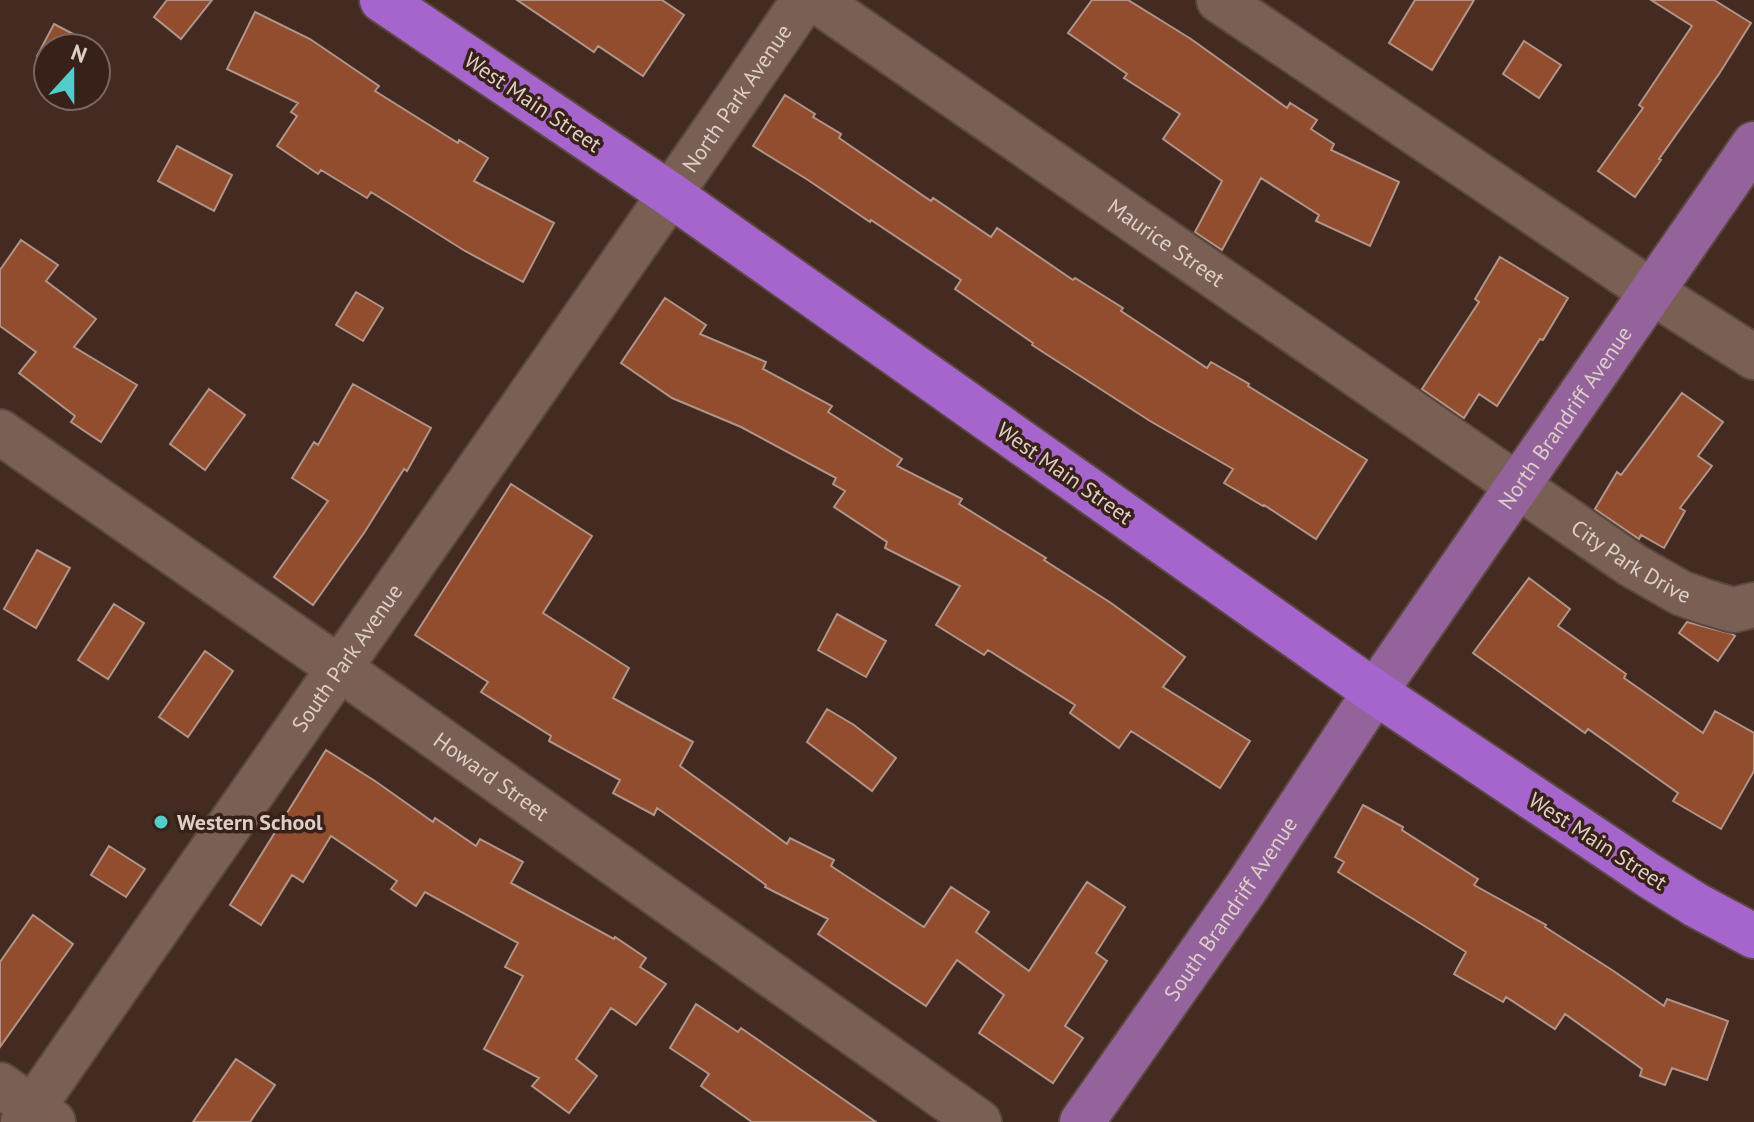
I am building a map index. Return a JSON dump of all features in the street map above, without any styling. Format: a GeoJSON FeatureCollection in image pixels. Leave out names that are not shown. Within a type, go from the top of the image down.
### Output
{"type":"FeatureCollection","features":[{"type":"Feature","properties":{"kind":"highway","name":"West Main Street"},"geometry":{"type":"LineString","coordinates":[[382,0],[671,195],[1375,692],[1648,875],[1754,936]]}},
{"type":"Feature","properties":{"kind":"main road","name":"North Brandriff Avenue"},"geometry":{"type":"LineString","coordinates":[[1375,692],[1754,144]]}},
{"type":"Feature","properties":{"kind":"main road","name":"South Brandriff Avenue"},"geometry":{"type":"LineString","coordinates":[[1082,1122],[1246,888],[1375,692]]}},
{"type":"Feature","properties":{"kind":"street","name":"North Park Avenue"},"geometry":{"type":"LineString","coordinates":[[671,195],[804,0]]}},
{"type":"Feature","properties":{"kind":"street","name":"Maurice Street"},"geometry":{"type":"LineString","coordinates":[[816,0],[1518,485]]}},
{"type":"Feature","properties":{"kind":"street"},"geometry":{"type":"LineString","coordinates":[[1219,0],[1652,292],[1754,357]]}},
{"type":"Feature","properties":{"kind":"street","name":"South Park Avenue"},"geometry":{"type":"LineString","coordinates":[[27,1109],[671,195]]}},
{"type":"Feature","properties":{"kind":"street","name":"Howard Street"},"geometry":{"type":"LineString","coordinates":[[0,432],[979,1122]]}},
{"type":"Feature","properties":{"kind":"street","name":"City Park Drive"},"geometry":{"type":"LineString","coordinates":[[1518,485],[1632,565],[1681,593],[1733,610],[1754,605]]}},
{"type":"Feature","properties":{"kind":"building"},"geometry":{"type":"Polygon","coordinates":[[[167,0],[212,0],[181,39],[154,17],[167,0]]]}},
{"type":"Feature","properties":{"kind":"building"},"geometry":{"type":"Polygon","coordinates":[[[517,0],[662,0],[684,15],[643,76],[598,46],[594,52],[517,0]]]}},
{"type":"Feature","properties":{"kind":"building"},"geometry":{"type":"Polygon","coordinates":[[[1092,0],[1128,0],[1191,39],[1287,108],[1290,103],[1317,120],[1311,129],[1334,144],[1331,150],[1399,182],[1370,246],[1316,221],[1319,215],[1261,178],[1222,250],[1195,232],[1222,181],[1163,139],[1180,114],[1124,78],[1127,74],[1068,33],[1092,0]]]}},
{"type":"Feature","properties":{"kind":"building"},"geometry":{"type":"Polygon","coordinates":[[[1415,0],[1474,0],[1432,70],[1389,43],[1415,0]]]}},
{"type":"Feature","properties":{"kind":"building"},"geometry":{"type":"Polygon","coordinates":[[[1651,0],[1714,0],[1751,23],[1635,197],[1598,171],[1643,108],[1639,105],[1692,26],[1651,0]]]}},
{"type":"Feature","properties":{"kind":"building"},"geometry":{"type":"Polygon","coordinates":[[[255,12],[310,39],[379,86],[375,91],[488,158],[474,181],[554,223],[523,282],[465,251],[371,192],[367,198],[321,170],[318,174],[277,146],[297,116],[291,112],[298,103],[227,69],[255,12]]]}},
{"type":"Feature","properties":{"kind":"building"},"geometry":{"type":"Polygon","coordinates":[[[54,24],[69,32],[50,32],[54,24]]]}},
{"type":"Feature","properties":{"kind":"building"},"geometry":{"type":"Polygon","coordinates":[[[1524,41],[1561,65],[1539,98],[1503,74],[1524,41]]]}},
{"type":"Feature","properties":{"kind":"building"},"geometry":{"type":"Polygon","coordinates":[[[785,95],[841,134],[839,138],[931,201],[933,198],[991,237],[997,228],[1073,280],[1075,278],[1123,308],[1121,311],[1207,368],[1211,362],[1367,460],[1316,539],[1224,483],[1233,469],[1150,421],[1032,345],[955,289],[961,280],[753,146],[785,95]]]}},
{"type":"Feature","properties":{"kind":"building"},"geometry":{"type":"Polygon","coordinates":[[[177,146],[232,175],[214,211],[158,181],[177,146]]]}},
{"type":"Feature","properties":{"kind":"building"},"geometry":{"type":"Polygon","coordinates":[[[21,240],[58,265],[46,281],[96,319],[74,347],[137,385],[101,442],[71,422],[75,416],[19,373],[36,352],[0,326],[0,270],[21,240]]]}},
{"type":"Feature","properties":{"kind":"building"},"geometry":{"type":"Polygon","coordinates":[[[1500,257],[1568,298],[1497,406],[1479,394],[1464,418],[1422,389],[1479,302],[1475,299],[1500,257]]]}},
{"type":"Feature","properties":{"kind":"building"},"geometry":{"type":"Polygon","coordinates":[[[356,292],[383,308],[363,341],[336,325],[356,292]]]}},
{"type":"Feature","properties":{"kind":"building"},"geometry":{"type":"Polygon","coordinates":[[[665,298],[706,325],[700,334],[766,362],[763,369],[832,406],[828,412],[902,459],[897,466],[962,499],[959,504],[1046,558],[1044,560],[1111,603],[1185,657],[1163,687],[1250,741],[1220,788],[1131,731],[1119,748],[1070,713],[1075,705],[988,650],[984,655],[936,625],[960,586],[885,548],[887,542],[834,507],[845,491],[833,484],[836,478],[741,427],[672,398],[621,363],[665,298]]]}},
{"type":"Feature","properties":{"kind":"building"},"geometry":{"type":"Polygon","coordinates":[[[353,384],[431,428],[407,471],[404,469],[313,605],[274,577],[328,501],[292,478],[314,442],[318,445],[353,384]]]}},
{"type":"Feature","properties":{"kind":"building"},"geometry":{"type":"Polygon","coordinates":[[[209,389],[245,415],[205,470],[170,444],[209,389]]]}},
{"type":"Feature","properties":{"kind":"building"},"geometry":{"type":"Polygon","coordinates":[[[1682,393],[1723,422],[1698,456],[1712,466],[1680,508],[1685,511],[1664,548],[1641,535],[1639,539],[1595,509],[1617,472],[1621,475],[1682,393]]]}},
{"type":"Feature","properties":{"kind":"building"},"geometry":{"type":"Polygon","coordinates":[[[511,484],[592,536],[543,613],[629,668],[613,698],[693,742],[680,766],[787,844],[790,838],[834,860],[831,866],[924,927],[951,887],[989,912],[976,932],[1029,971],[1087,882],[1125,907],[1096,953],[1107,961],[1065,1026],[1083,1038],[1053,1083],[979,1033],[1004,995],[957,960],[926,1006],[818,934],[828,919],[765,887],[657,808],[654,815],[613,793],[620,780],[549,741],[551,736],[481,692],[488,682],[415,635],[511,484]]]}},
{"type":"Feature","properties":{"kind":"building"},"geometry":{"type":"Polygon","coordinates":[[[37,550],[70,568],[36,628],[4,609],[37,550]]]}},
{"type":"Feature","properties":{"kind":"building"},"geometry":{"type":"Polygon","coordinates":[[[1529,578],[1570,609],[1558,626],[1626,674],[1624,678],[1703,733],[1715,711],[1754,733],[1754,771],[1721,829],[1673,801],[1678,793],[1588,729],[1585,733],[1473,653],[1529,578]]]}},
{"type":"Feature","properties":{"kind":"building"},"geometry":{"type":"Polygon","coordinates":[[[114,604],[144,623],[108,679],[78,660],[114,604]]]}},
{"type":"Feature","properties":{"kind":"building"},"geometry":{"type":"Polygon","coordinates":[[[837,614],[886,641],[866,677],[818,650],[837,614]]]}},
{"type":"Feature","properties":{"kind":"building"},"geometry":{"type":"Polygon","coordinates":[[[1687,622],[1735,636],[1718,661],[1679,633],[1687,622]]]}},
{"type":"Feature","properties":{"kind":"building"},"geometry":{"type":"Polygon","coordinates":[[[205,651],[233,671],[188,737],[159,717],[205,651]]]}},
{"type":"Feature","properties":{"kind":"building"},"geometry":{"type":"Polygon","coordinates":[[[827,709],[854,725],[896,758],[872,791],[807,742],[827,709]]]}},
{"type":"Feature","properties":{"kind":"building"},"geometry":{"type":"Polygon","coordinates":[[[326,750],[433,822],[435,818],[476,846],[480,839],[523,862],[511,883],[615,937],[646,958],[640,967],[666,984],[636,1025],[611,1008],[576,1059],[597,1076],[569,1113],[532,1086],[539,1078],[484,1049],[523,976],[505,967],[518,943],[425,892],[416,906],[391,889],[397,881],[331,836],[303,882],[292,875],[261,925],[230,905],[326,750]]]}},
{"type":"Feature","properties":{"kind":"building"},"geometry":{"type":"Polygon","coordinates":[[[1363,805],[1403,827],[1402,830],[1478,879],[1474,885],[1546,925],[1664,1006],[1667,999],[1728,1021],[1707,1080],[1672,1068],[1665,1085],[1640,1076],[1642,1069],[1565,1014],[1555,1029],[1506,997],[1503,1002],[1454,974],[1466,952],[1338,872],[1344,862],[1335,857],[1363,805]]]}},
{"type":"Feature","properties":{"kind":"building"},"geometry":{"type":"Polygon","coordinates":[[[109,846],[145,869],[126,897],[91,875],[109,846]]]}},
{"type":"Feature","properties":{"kind":"building"},"geometry":{"type":"Polygon","coordinates":[[[33,915],[73,944],[0,1047],[0,962],[33,915]]]}},
{"type":"Feature","properties":{"kind":"building"},"geometry":{"type":"Polygon","coordinates":[[[696,1004],[738,1032],[741,1028],[876,1122],[752,1122],[701,1086],[709,1074],[670,1048],[696,1004]]]}},
{"type":"Feature","properties":{"kind":"building"},"geometry":{"type":"Polygon","coordinates":[[[236,1059],[275,1085],[250,1122],[193,1122],[236,1059]]]}},
{"type":"Feature","properties":{"kind":"place","name":"Western School"},"geometry":{"type":"Point","coordinates":[161,822]}}]}
